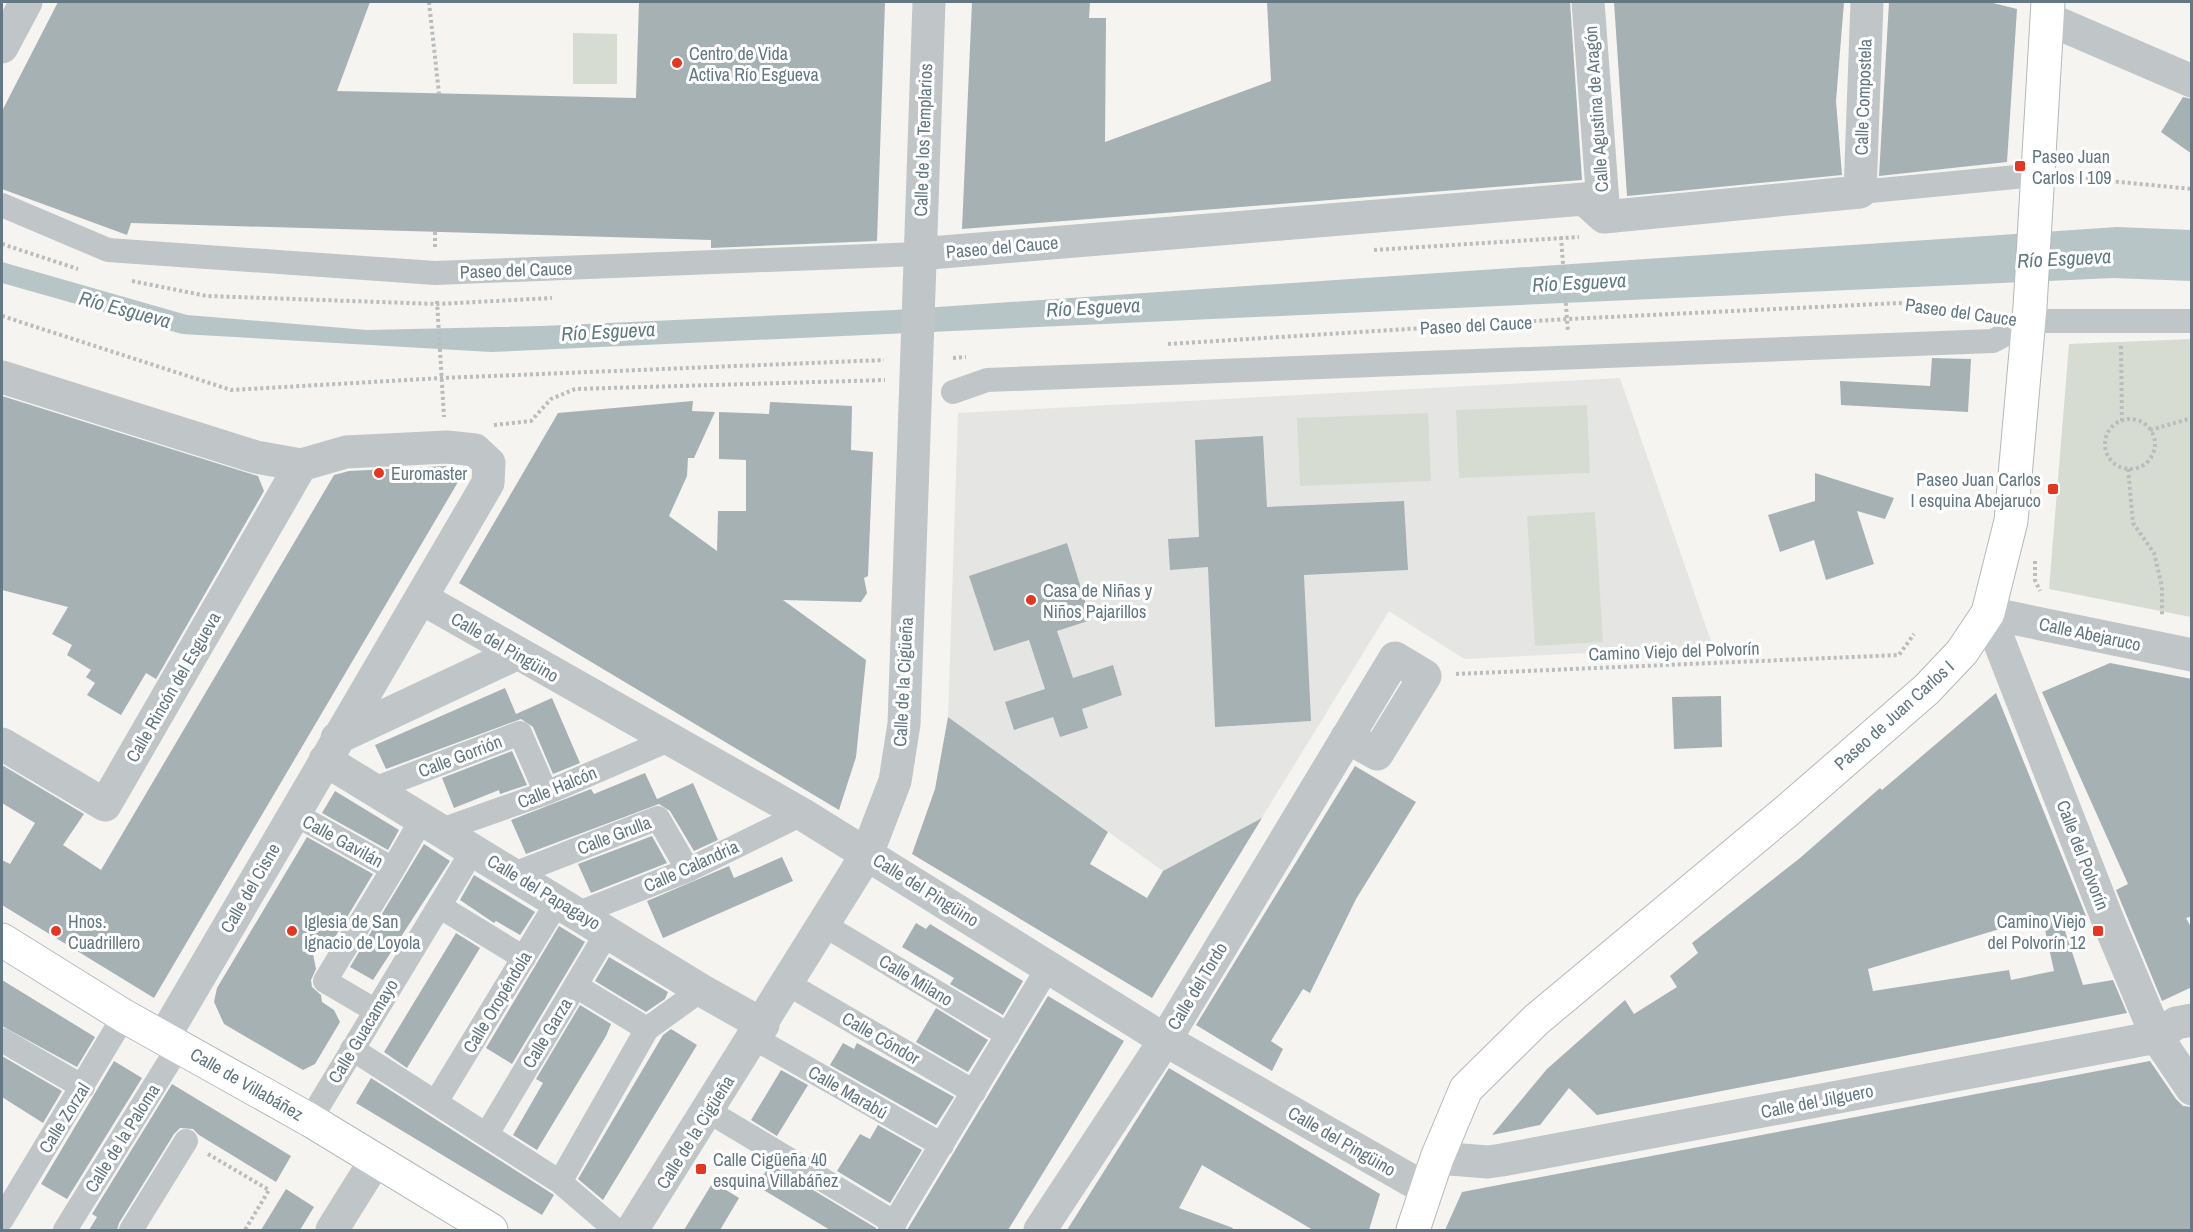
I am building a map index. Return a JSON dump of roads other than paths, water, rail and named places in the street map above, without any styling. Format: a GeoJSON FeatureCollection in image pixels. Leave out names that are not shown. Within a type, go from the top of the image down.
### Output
{"type":"FeatureCollection","features":[{"type":"Feature","properties":{"kind":"main road","name":"Paseo de Juan Carlos I"},"geometry":{"type":"LineString","coordinates":[[1413,1230],[1437,1158],[1466,1089],[1536,1020],[1788,810],[1927,689],[1962,652],[1988,613],[2011,521],[2030,312],[2048,10]]}},
{"type":"Feature","properties":{"kind":"main road","name":"Calle de Villabáñez"},"geometry":{"type":"LineString","coordinates":[[2,940],[124,1016],[309,1120],[490,1230]]}},
{"type":"Feature","properties":{"kind":"street"},"geometry":{"type":"LineString","coordinates":[[2,47],[26,2]]}},
{"type":"Feature","properties":{"kind":"street","name":"Calle de los Templarios"},"geometry":{"type":"LineString","coordinates":[[918,266],[928,2]]}},
{"type":"Feature","properties":{"kind":"street","name":"Calle Agustina de Aragón"},"geometry":{"type":"LineString","coordinates":[[1588,2],[1604,218]]}},
{"type":"Feature","properties":{"kind":"street","name":"Calle Compostela"},"geometry":{"type":"LineString","coordinates":[[1860,192],[1867,2]]}},
{"type":"Feature","properties":{"kind":"street"},"geometry":{"type":"LineString","coordinates":[[2048,10],[2192,81]]}},
{"type":"Feature","properties":{"kind":"street"},"geometry":{"type":"LineString","coordinates":[[1604,218],[2037,175]]}},
{"type":"Feature","properties":{"kind":"street","name":"Paseo del Cauce"},"geometry":{"type":"LineString","coordinates":[[2,205],[108,250],[435,273],[918,266],[1584,199],[1604,218]]}},
{"type":"Feature","properties":{"kind":"street","name":"Calle de la Cigüeña"},"geometry":{"type":"LineString","coordinates":[[632,1230],[788,984],[867,854],[895,781],[904,724],[899,360],[918,266]]}},
{"type":"Feature","properties":{"kind":"street"},"geometry":{"type":"LineString","coordinates":[[2030,312],[2120,321],[2192,321]]}},
{"type":"Feature","properties":{"kind":"street","name":"Paseo del Cauce"},"geometry":{"type":"LineString","coordinates":[[953,392],[987,380],[1994,341],[2030,312]]}},
{"type":"Feature","properties":{"kind":"street"},"geometry":{"type":"LineString","coordinates":[[2,377],[256,457],[301,465]]}},
{"type":"Feature","properties":{"kind":"street","name":"Calle del Cisne"},"geometry":{"type":"LineString","coordinates":[[172,1041],[293,813],[488,483],[489,463],[475,450],[447,447],[346,453],[301,465]]}},
{"type":"Feature","properties":{"kind":"street","name":"Calle Rincón del Esgueva"},"geometry":{"type":"LineString","coordinates":[[2,744],[105,805],[301,465]]}},
{"type":"Feature","properties":{"kind":"street","name":"Calle del Pingüino"},"geometry":{"type":"LineString","coordinates":[[421,598],[516,654],[802,814],[1165,1040],[1426,1189]]}},
{"type":"Feature","properties":{"kind":"street","name":"Calle Abejaruco"},"geometry":{"type":"LineString","coordinates":[[1988,613],[2177,652]]}},
{"type":"Feature","properties":{"kind":"street","name":"Calle del Polvorín"},"geometry":{"type":"LineString","coordinates":[[1988,613],[2109,923],[2157,1037],[2192,1089]]}},
{"type":"Feature","properties":{"kind":"street"},"geometry":{"type":"LineString","coordinates":[[331,749],[516,654]]}},
{"type":"Feature","properties":{"kind":"street","name":"Calle del Tordo"},"geometry":{"type":"LineString","coordinates":[[1040,1230],[1165,1040],[1347,737],[1377,754],[1425,675]]}},
{"type":"Feature","properties":{"kind":"street","name":"Calle Gorrión"},"geometry":{"type":"LineString","coordinates":[[374,789],[520,733],[546,793]]}},
{"type":"Feature","properties":{"kind":"street","name":"Calle Halcón"},"geometry":{"type":"LineString","coordinates":[[431,824],[546,793],[671,740]]}},
{"type":"Feature","properties":{"kind":"street","name":"Calle del Papagayo"},"geometry":{"type":"LineString","coordinates":[[331,749],[374,789],[608,931],[701,990],[758,1032]]}},
{"type":"Feature","properties":{"kind":"street","name":"Calle Gavilán"},"geometry":{"type":"LineString","coordinates":[[293,813],[393,869]]}},
{"type":"Feature","properties":{"kind":"street","name":"Calle Calandria"},"geometry":{"type":"LineString","coordinates":[[569,907],[688,870],[802,814]]}},
{"type":"Feature","properties":{"kind":"street","name":"Calle Grulla"},"geometry":{"type":"LineString","coordinates":[[514,874],[658,818],[688,870]]}},
{"type":"Feature","properties":{"kind":"street","name":"Calle Gavilán"},"geometry":{"type":"LineString","coordinates":[[376,1011],[325,981],[393,869],[431,824]]}},
{"type":"Feature","properties":{"kind":"street","name":"Calle Guacamayo"},"geometry":{"type":"LineString","coordinates":[[309,1120],[473,849]]}},
{"type":"Feature","properties":{"kind":"street"},"geometry":{"type":"LineString","coordinates":[[439,906],[524,958]]}},
{"type":"Feature","properties":{"kind":"street","name":"Calle Oropéndola"},"geometry":{"type":"LineString","coordinates":[[436,1102],[524,958],[569,907]]}},
{"type":"Feature","properties":{"kind":"street","name":"Calle Milano"},"geometry":{"type":"LineString","coordinates":[[824,924],[1008,1035]]}},
{"type":"Feature","properties":{"kind":"street","name":"Calle Garza"},"geometry":{"type":"LineString","coordinates":[[486,1134],[608,931]]}},
{"type":"Feature","properties":{"kind":"street"},"geometry":{"type":"LineString","coordinates":[[708,1112],[893,1226],[1049,966]]}},
{"type":"Feature","properties":{"kind":"street","name":"Calle Cóndor"},"geometry":{"type":"LineString","coordinates":[[788,984],[974,1092]]}},
{"type":"Feature","properties":{"kind":"street"},"geometry":{"type":"LineString","coordinates":[[576,986],[647,1029]]}},
{"type":"Feature","properties":{"kind":"street"},"geometry":{"type":"LineString","coordinates":[[560,1182],[647,1029],[701,990]]}},
{"type":"Feature","properties":{"kind":"street","name":"Calle Zorzal"},"geometry":{"type":"LineString","coordinates":[[2,1219],[124,1016]]}},
{"type":"Feature","properties":{"kind":"street","name":"Calle del Jilguero"},"geometry":{"type":"LineString","coordinates":[[1437,1158],[1488,1162],[2157,1037],[2175,1023],[2192,1020]]}},
{"type":"Feature","properties":{"kind":"street","name":"Calle Marabú"},"geometry":{"type":"LineString","coordinates":[[758,1032],[942,1145]]}},
{"type":"Feature","properties":{"kind":"street"},"geometry":{"type":"LineString","coordinates":[[2,1040],[83,1087]]}},
{"type":"Feature","properties":{"kind":"street","name":"Calle de la Paloma"},"geometry":{"type":"LineString","coordinates":[[65,1230],[172,1041]]}},
{"type":"Feature","properties":{"kind":"street"},"geometry":{"type":"LineString","coordinates":[[352,1049],[560,1182],[616,1230]]}},
{"type":"Feature","properties":{"kind":"street"},"geometry":{"type":"LineString","coordinates":[[131,1230],[186,1141]]}},
{"type":"Feature","properties":{"kind":"street"},"geometry":{"type":"LineString","coordinates":[[332,1230],[375,1161]]}},
{"type":"Feature","properties":{"kind":"water","name":"Río Esgueva"},"geometry":{"type":"Polygon","coordinates":[[[2117,227],[2192,230],[2191,281],[2113,278],[491,352],[182,334],[2,283],[2,262],[187,315],[367,330],[542,326],[894,310],[2117,227]]]}},
{"type":"Feature","properties":{"kind":"place","name":"Centro de Vida Activa Río Esgueva"},"geometry":{"type":"Point","coordinates":[677,63]}},
{"type":"Feature","properties":{"kind":"place","name":"Paseo Juan Carlos I 109"},"geometry":{"type":"Point","coordinates":[2020,166]}},
{"type":"Feature","properties":{"kind":"place","name":"Euromaster"},"geometry":{"type":"Point","coordinates":[379,473]}},
{"type":"Feature","properties":{"kind":"place","name":"Paseo Juan Carlos I esquina Abejaruco"},"geometry":{"type":"Point","coordinates":[2053,489]}},
{"type":"Feature","properties":{"kind":"place","name":"Casa de Niñas y Niños Pajarillos"},"geometry":{"type":"Point","coordinates":[1031,600]}},
{"type":"Feature","properties":{"kind":"place","name":"Hnos. Cuadrillero"},"geometry":{"type":"Point","coordinates":[56,931]}},
{"type":"Feature","properties":{"kind":"place","name":"Iglesia de San Ignacio de Loyola"},"geometry":{"type":"Point","coordinates":[292,931]}},
{"type":"Feature","properties":{"kind":"place","name":"Camino Viejo del Polvorín 12"},"geometry":{"type":"Point","coordinates":[2098,931]}},
{"type":"Feature","properties":{"kind":"place","name":"Calle Cigüeña 40 esquina Villabáñez"},"geometry":{"type":"Point","coordinates":[701,1169]}}]}
